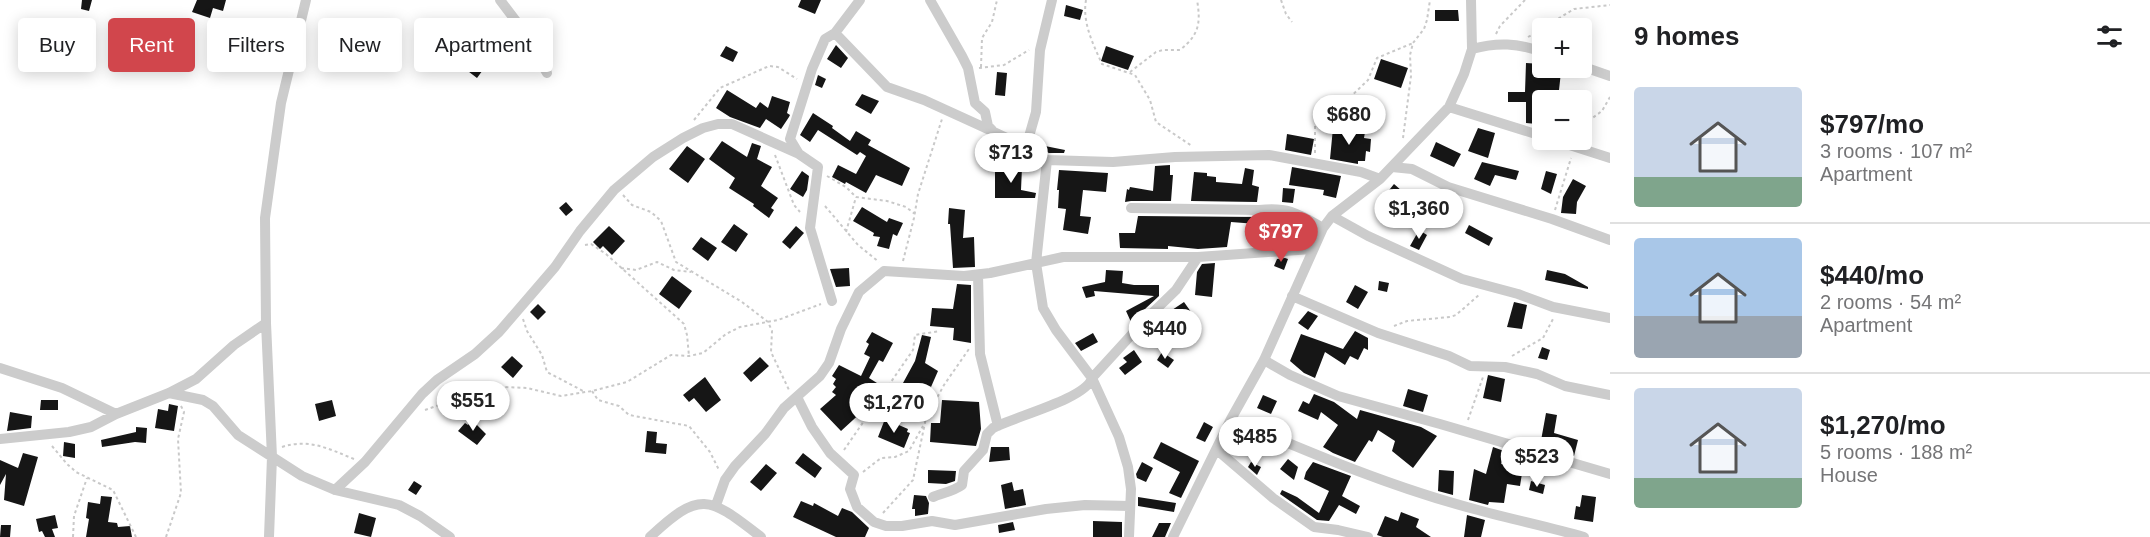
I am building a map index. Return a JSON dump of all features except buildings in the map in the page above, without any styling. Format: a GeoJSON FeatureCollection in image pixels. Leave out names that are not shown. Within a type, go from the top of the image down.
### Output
{"type":"FeatureCollection","features":[{"type":"Feature","properties":{"kind":"street"},"geometry":{"type":"LineString","coordinates":[[269,537],[272,454],[266,323],[265,218],[281,103],[306,0]]}},
{"type":"Feature","properties":{"kind":"street"},"geometry":{"type":"LineString","coordinates":[[500,0],[519,25],[548,73]]}},
{"type":"Feature","properties":{"kind":"street"},"geometry":{"type":"LineString","coordinates":[[799,154],[790,139],[812,69],[825,39],[835,33],[860,0]]}},
{"type":"Feature","properties":{"kind":"street"},"geometry":{"type":"LineString","coordinates":[[930,0],[968,68],[975,103],[985,112],[988,126],[992,131]]}},
{"type":"Feature","properties":{"kind":"street"},"geometry":{"type":"LineString","coordinates":[[1026,147],[1036,112],[1043,38],[1052,0]]}},
{"type":"Feature","properties":{"kind":"street"},"geometry":{"type":"LineString","coordinates":[[1173,537],[1231,419],[1264,360],[1323,228],[1332,216],[1380,179],[1449,107],[1472,49],[1471,0]]}},
{"type":"Feature","properties":{"kind":"street"},"geometry":{"type":"LineString","coordinates":[[835,33],[887,87],[951,112],[1026,147],[1037,156],[1047,160],[1113,162],[1175,157],[1269,155],[1361,172],[1380,179]]}},
{"type":"Feature","properties":{"kind":"street"},"geometry":{"type":"LineString","coordinates":[[1472,49],[1490,44],[1515,44],[1532,49]]}},
{"type":"Feature","properties":{"kind":"street"},"geometry":{"type":"LineString","coordinates":[[1592,70],[1610,76]]}},
{"type":"Feature","properties":{"kind":"street"},"geometry":{"type":"LineString","coordinates":[[1449,107],[1532,133]]}},
{"type":"Feature","properties":{"kind":"street"},"geometry":{"type":"LineString","coordinates":[[335,490],[365,462],[422,394],[437,380],[475,354],[499,332],[555,267],[580,231],[616,188],[653,157],[683,138],[718,124],[732,124],[816,164],[819,171],[813,196],[812,235],[832,301]]}},
{"type":"Feature","properties":{"kind":"street"},"geometry":{"type":"LineString","coordinates":[[1586,150],[1610,158]]}},
{"type":"Feature","properties":{"kind":"street"},"geometry":{"type":"LineString","coordinates":[[1047,160],[1036,263],[1043,308],[1056,330],[1092,378],[1119,438],[1128,467],[1131,489],[1129,537]]}},
{"type":"Feature","properties":{"kind":"street"},"geometry":{"type":"LineString","coordinates":[[1392,167],[1412,169],[1448,187],[1552,219],[1610,240]]}},
{"type":"Feature","properties":{"kind":"street"},"geometry":{"type":"LineString","coordinates":[[1131,208],[1259,210],[1279,208],[1300,214],[1323,228]]}},
{"type":"Feature","properties":{"kind":"street"},"geometry":{"type":"LineString","coordinates":[[1332,216],[1368,236],[1462,279],[1559,308],[1610,318]]}},
{"type":"Feature","properties":{"kind":"street"},"geometry":{"type":"LineString","coordinates":[[716,505],[725,480],[735,466],[765,434],[784,408],[820,376],[829,363],[859,292],[879,274],[896,270],[964,276],[1063,257],[1198,257],[1312,249]]}},
{"type":"Feature","properties":{"kind":"street"},"geometry":{"type":"LineString","coordinates":[[933,497],[962,485],[964,471],[984,449],[987,433],[998,426],[1062,402],[1089,385],[1092,378],[1145,320],[1176,290],[1198,257]]}},
{"type":"Feature","properties":{"kind":"street"},"geometry":{"type":"LineString","coordinates":[[978,274],[981,358],[998,426]]}},
{"type":"Feature","properties":{"kind":"street"},"geometry":{"type":"LineString","coordinates":[[1292,296],[1378,333],[1449,356],[1470,366],[1492,366],[1537,374],[1565,386],[1610,395]]}},
{"type":"Feature","properties":{"kind":"street"},"geometry":{"type":"LineString","coordinates":[[0,439],[69,432],[91,427],[116,414],[172,393],[196,379],[234,345],[266,323]]}},
{"type":"Feature","properties":{"kind":"street"},"geometry":{"type":"LineString","coordinates":[[1264,360],[1290,375],[1338,396],[1610,474]]}},
{"type":"Feature","properties":{"kind":"street"},"geometry":{"type":"LineString","coordinates":[[0,368],[62,388],[116,414]]}},
{"type":"Feature","properties":{"kind":"street"},"geometry":{"type":"LineString","coordinates":[[172,393],[203,400],[213,406],[238,435],[272,454],[302,476],[335,490],[399,505],[420,516],[450,537]]}},
{"type":"Feature","properties":{"kind":"street"},"geometry":{"type":"LineString","coordinates":[[795,399],[830,453],[852,472],[854,479],[850,489],[857,507],[874,522],[886,526],[933,521],[955,525],[1046,509],[1085,505],[1130,506]]}},
{"type":"Feature","properties":{"kind":"street"},"geometry":{"type":"LineString","coordinates":[[1231,419],[1325,459],[1439,498],[1584,537]]}},
{"type":"Feature","properties":{"kind":"street"},"geometry":{"type":"LineString","coordinates":[[1217,450],[1273,498],[1314,528],[1338,530],[1368,537]]}},
{"type":"Feature","properties":{"kind":"street"},"geometry":{"type":"LineString","coordinates":[[650,537],[684,509],[699,504],[716,505],[761,537]]}},
{"type":"Feature","properties":{"kind":"path"},"geometry":{"type":"LineString","coordinates":[[981,67],[982,38],[992,22],[997,0]]}},
{"type":"Feature","properties":{"kind":"path"},"geometry":{"type":"LineString","coordinates":[[1086,0],[1083,13],[1102,64],[1135,75],[1145,91],[1156,122],[1190,144],[1206,158]]}},
{"type":"Feature","properties":{"kind":"path"},"geometry":{"type":"LineString","coordinates":[[1129,73],[1156,52],[1179,50],[1189,42],[1200,24],[1197,0]]}},
{"type":"Feature","properties":{"kind":"path"},"geometry":{"type":"LineString","coordinates":[[1281,0],[1292,22]]}},
{"type":"Feature","properties":{"kind":"path"},"geometry":{"type":"LineString","coordinates":[[1402,143],[1411,76],[1410,55],[1413,43],[1424,29],[1430,0]]}},
{"type":"Feature","properties":{"kind":"path"},"geometry":{"type":"LineString","coordinates":[[1490,44],[1500,26],[1526,0]]}},
{"type":"Feature","properties":{"kind":"path"},"geometry":{"type":"LineString","coordinates":[[1559,18],[1574,9],[1610,4]]}},
{"type":"Feature","properties":{"kind":"path"},"geometry":{"type":"LineString","coordinates":[[968,68],[1004,65],[1026,53],[1043,38]]}},
{"type":"Feature","properties":{"kind":"path"},"geometry":{"type":"LineString","coordinates":[[1314,164],[1315,125],[1342,105],[1368,80],[1377,58],[1413,43]]}},
{"type":"Feature","properties":{"kind":"path"},"geometry":{"type":"LineString","coordinates":[[683,138],[695,118],[720,88],[769,66],[778,67],[807,85]]}},
{"type":"Feature","properties":{"kind":"path"},"geometry":{"type":"LineString","coordinates":[[1592,118],[1602,111],[1610,97]]}},
{"type":"Feature","properties":{"kind":"path"},"geometry":{"type":"LineString","coordinates":[[813,196],[828,209],[858,245],[896,270],[915,214],[918,194],[942,119],[951,112]]}},
{"type":"Feature","properties":{"kind":"path"},"geometry":{"type":"LineString","coordinates":[[774,143],[776,157],[794,204],[811,222]]}},
{"type":"Feature","properties":{"kind":"path"},"geometry":{"type":"LineString","coordinates":[[1552,219],[1576,150]]}},
{"type":"Feature","properties":{"kind":"path"},"geometry":{"type":"LineString","coordinates":[[819,171],[846,187],[856,197],[887,201],[906,207],[915,214]]}},
{"type":"Feature","properties":{"kind":"path"},"geometry":{"type":"LineString","coordinates":[[616,188],[632,205],[655,214],[661,221],[676,262],[742,302],[768,322],[772,331],[771,352],[795,399]]}},
{"type":"Feature","properties":{"kind":"path"},"geometry":{"type":"LineString","coordinates":[[846,232],[856,197]]}},
{"type":"Feature","properties":{"kind":"path"},"geometry":{"type":"LineString","coordinates":[[578,250],[591,244],[606,254],[684,324],[689,357]]}},
{"type":"Feature","properties":{"kind":"path"},"geometry":{"type":"LineString","coordinates":[[621,268],[636,270],[657,262],[674,270],[693,272]]}},
{"type":"Feature","properties":{"kind":"path"},"geometry":{"type":"LineString","coordinates":[[1378,333],[1407,321],[1456,315],[1489,287]]}},
{"type":"Feature","properties":{"kind":"path"},"geometry":{"type":"LineString","coordinates":[[424,410],[478,391],[504,387],[527,388],[561,396],[592,391],[633,380],[671,355],[689,357],[703,352],[726,334],[740,327],[768,322],[832,301]]}},
{"type":"Feature","properties":{"kind":"path"},"geometry":{"type":"LineString","coordinates":[[520,308],[527,331],[542,355],[547,372],[587,392]]}},
{"type":"Feature","properties":{"kind":"path"},"geometry":{"type":"LineString","coordinates":[[1464,431],[1492,366],[1543,338],[1559,308]]}},
{"type":"Feature","properties":{"kind":"path"},"geometry":{"type":"LineString","coordinates":[[837,460],[913,350],[915,335],[940,332]]}},
{"type":"Feature","properties":{"kind":"path"},"geometry":{"type":"LineString","coordinates":[[854,479],[881,458],[895,457],[909,451],[944,385],[980,335]]}},
{"type":"Feature","properties":{"kind":"path"},"geometry":{"type":"LineString","coordinates":[[592,391],[598,400],[619,406],[628,415],[689,426],[710,452],[725,480]]}},
{"type":"Feature","properties":{"kind":"path"},"geometry":{"type":"LineString","coordinates":[[166,537],[181,493],[178,439],[184,412],[172,393]]}},
{"type":"Feature","properties":{"kind":"path"},"geometry":{"type":"LineString","coordinates":[[874,522],[913,480],[925,423]]}},
{"type":"Feature","properties":{"kind":"path"},"geometry":{"type":"LineString","coordinates":[[39,434],[50,443],[67,464],[87,478],[113,490],[136,537]]}},
{"type":"Feature","properties":{"kind":"path"},"geometry":{"type":"LineString","coordinates":[[272,454],[294,443],[309,444],[318,445],[365,462]]}},
{"type":"Feature","properties":{"kind":"path"},"geometry":{"type":"LineString","coordinates":[[73,537],[74,516],[87,478]]}}]}
